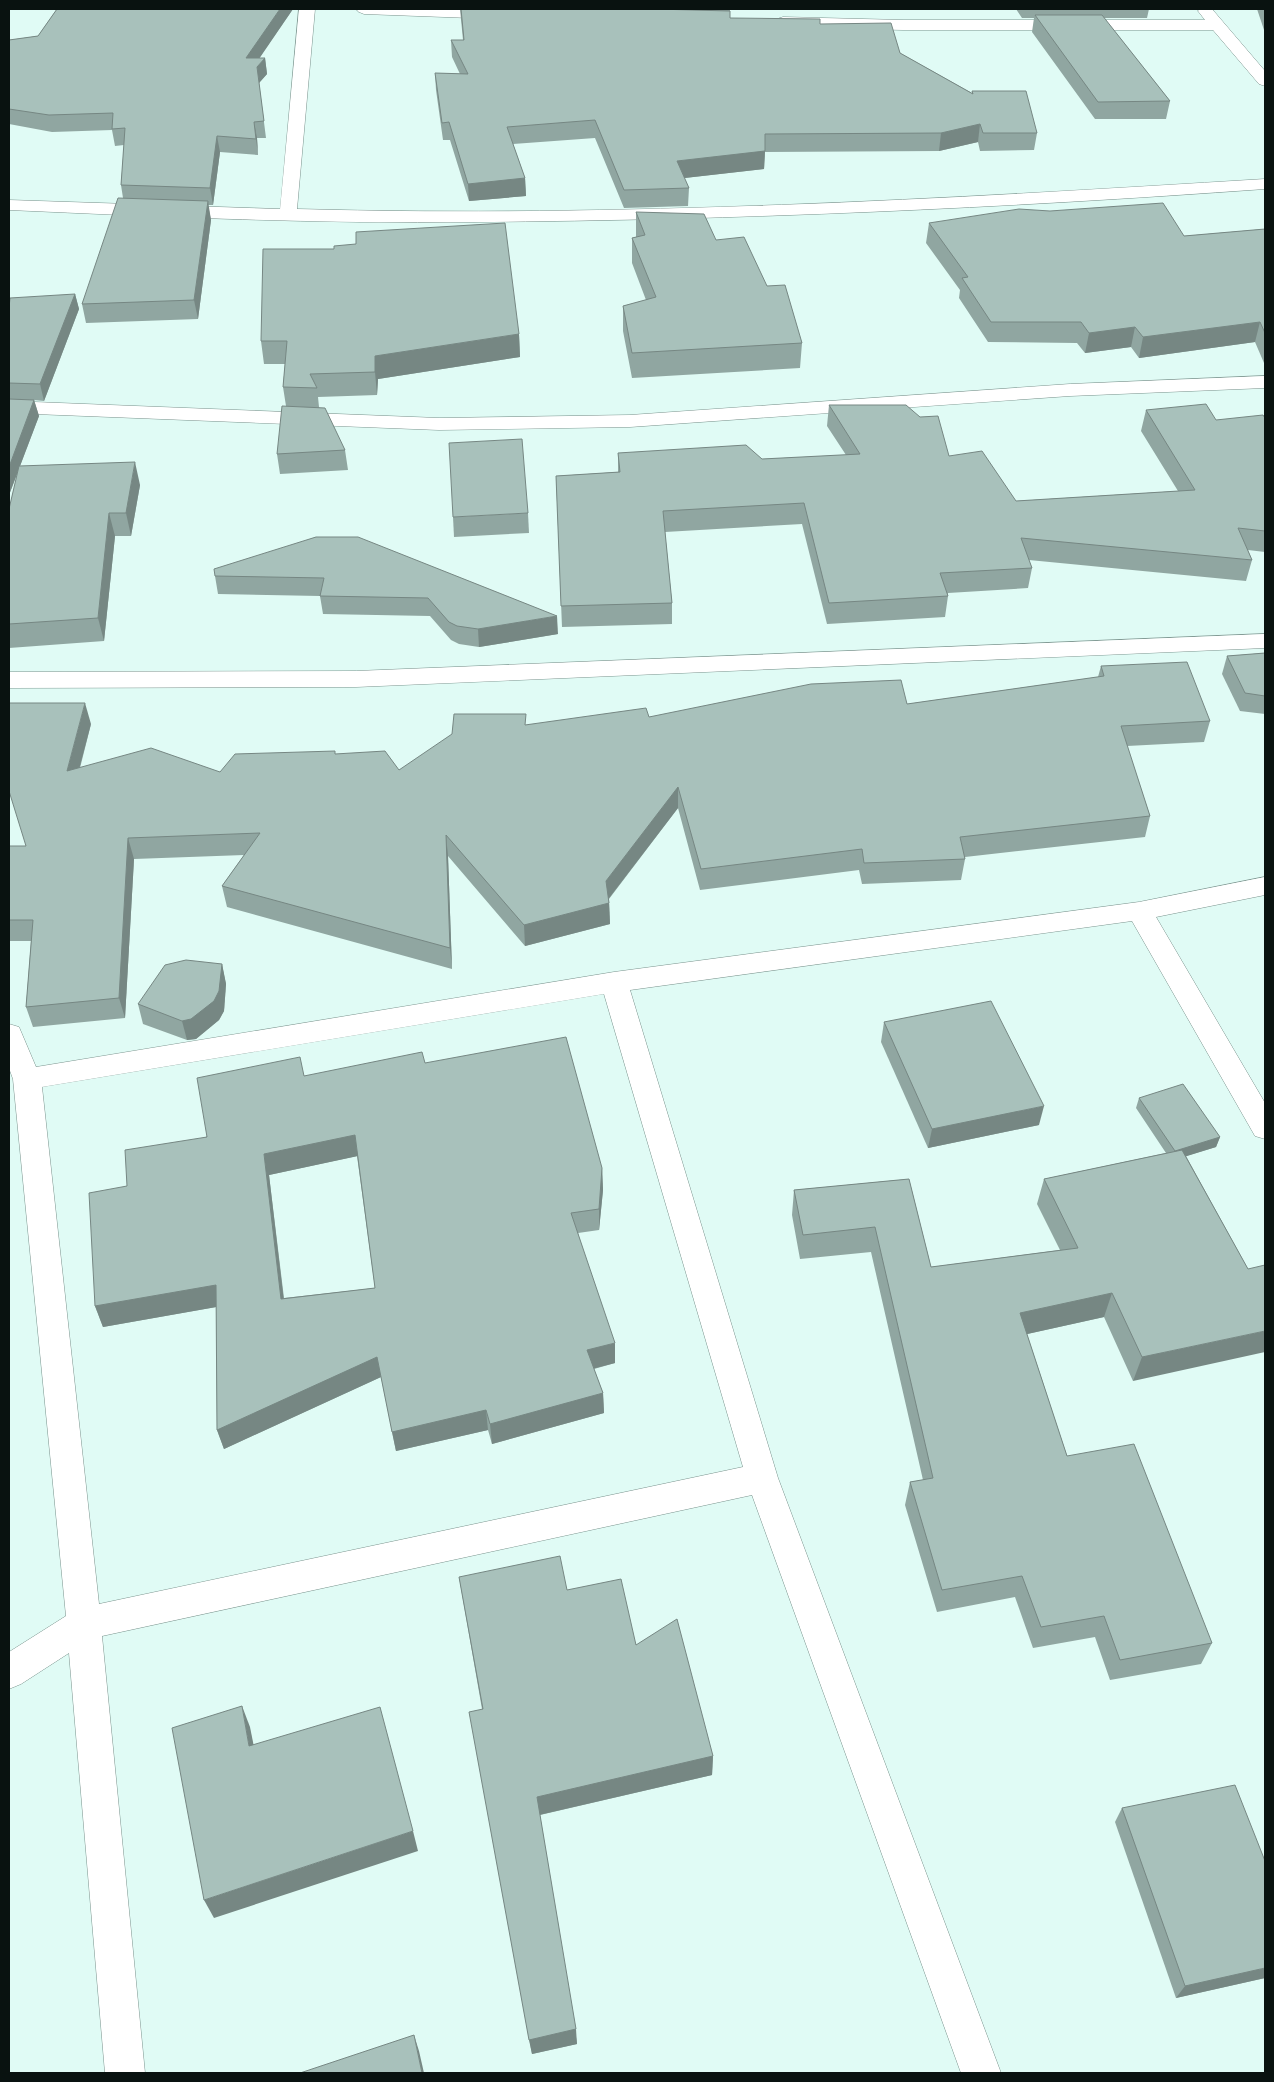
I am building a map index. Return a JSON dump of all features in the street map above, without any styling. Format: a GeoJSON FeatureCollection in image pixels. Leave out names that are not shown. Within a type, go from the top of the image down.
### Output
{"type":"FeatureCollection","features":[{"type":"Feature","properties":{"kind":"street"},"geometry":{"type":"LineString","coordinates":[[288,214],[307,9]]}},
{"type":"Feature","properties":{"kind":"street"},"geometry":{"type":"LineString","coordinates":[[364,9],[509,14]]}},
{"type":"Feature","properties":{"kind":"street"},"geometry":{"type":"LineString","coordinates":[[1204,9],[1265,81]]}},
{"type":"Feature","properties":{"kind":"street"},"geometry":{"type":"LineString","coordinates":[[765,22],[903,25],[1219,25]]}},
{"type":"Feature","properties":{"kind":"street"},"geometry":{"type":"LineString","coordinates":[[9,205],[288,214],[474,217],[1047,198],[1265,184]]}},
{"type":"Feature","properties":{"kind":"street"},"geometry":{"type":"LineString","coordinates":[[9,407],[439,424],[630,421],[1070,390],[1265,382]]}},
{"type":"Feature","properties":{"kind":"street"},"geometry":{"type":"LineString","coordinates":[[9,680],[356,679],[1265,640]]}},
{"type":"Feature","properties":{"kind":"street"},"geometry":{"type":"LineString","coordinates":[[27,1079],[614,982],[1138,911],[1265,886]]}},
{"type":"Feature","properties":{"kind":"street"},"geometry":{"type":"LineString","coordinates":[[1138,911],[1265,1128]]}},
{"type":"Feature","properties":{"kind":"street"},"geometry":{"type":"LineString","coordinates":[[614,982],[762,1478],[982,2073]]}},
{"type":"Feature","properties":{"kind":"street"},"geometry":{"type":"LineString","coordinates":[[9,1034],[27,1079],[84,1624],[125,2073]]}},
{"type":"Feature","properties":{"kind":"street"},"geometry":{"type":"LineString","coordinates":[[9,1672],[84,1624],[762,1478]]}},
{"type":"Feature","properties":{"kind":"building"},"geometry":{"type":"Polygon","coordinates":[[[57,9],[280,9],[246,58],[265,58],[257,67],[264,121],[254,122],[256,139],[217,136],[210,188],[121,185],[125,128],[112,129],[113,113],[49,115],[9,109],[9,40],[38,36],[57,9]]]}},
{"type":"Feature","properties":{"kind":"building"},"geometry":{"type":"Polygon","coordinates":[[[461,9],[730,11],[730,18],[820,19],[820,24],[891,23],[900,53],[973,94],[972,91],[1026,91],[1037,133],[983,133],[980,124],[941,133],[765,134],[765,151],[677,161],[689,188],[624,190],[595,120],[507,127],[525,178],[468,184],[449,122],[442,123],[435,73],[468,74],[451,40],[464,40],[461,9]]]}},
{"type":"Feature","properties":{"kind":"building"},"geometry":{"type":"Polygon","coordinates":[[[1035,15],[1102,15],[1170,101],[1098,102],[1035,15]]]}},
{"type":"Feature","properties":{"kind":"building"},"geometry":{"type":"Polygon","coordinates":[[[118,198],[208,201],[194,300],[82,304],[118,198]]]}},
{"type":"Feature","properties":{"kind":"building"},"geometry":{"type":"Polygon","coordinates":[[[1163,203],[1184,236],[1265,229],[1265,333],[1260,322],[1143,337],[1135,327],[1089,333],[1081,322],[991,322],[962,278],[968,277],[929,223],[1019,209],[1050,211],[1163,203]]]}},
{"type":"Feature","properties":{"kind":"building"},"geometry":{"type":"Polygon","coordinates":[[[636,212],[704,214],[716,240],[744,237],[767,286],[785,285],[802,343],[632,353],[623,306],[656,297],[632,238],[645,235],[636,212]]]}},
{"type":"Feature","properties":{"kind":"building"},"geometry":{"type":"Polygon","coordinates":[[[505,223],[519,334],[375,356],[375,372],[310,374],[317,388],[283,387],[287,341],[261,341],[263,249],[334,249],[334,246],[356,244],[356,232],[505,223]]]}},
{"type":"Feature","properties":{"kind":"building"},"geometry":{"type":"Polygon","coordinates":[[[75,294],[40,384],[9,383],[10,298],[75,294]]]}},
{"type":"Feature","properties":{"kind":"building"},"geometry":{"type":"Polygon","coordinates":[[[9,399],[34,400],[9,467],[9,399]]]}},
{"type":"Feature","properties":{"kind":"building"},"geometry":{"type":"Polygon","coordinates":[[[1206,404],[1216,420],[1263,415],[1265,418],[1265,531],[1238,528],[1252,560],[1021,538],[1032,568],[940,573],[948,596],[829,603],[804,503],[663,511],[672,603],[561,606],[556,476],[620,472],[618,453],[746,445],[762,459],[860,454],[829,405],[906,405],[920,417],[938,416],[949,456],[982,451],[1016,501],[1195,490],[1146,410],[1206,404]]]}},
{"type":"Feature","properties":{"kind":"building"},"geometry":{"type":"Polygon","coordinates":[[[282,406],[325,408],[345,450],[277,454],[282,406]]]}},
{"type":"Feature","properties":{"kind":"building"},"geometry":{"type":"Polygon","coordinates":[[[522,439],[528,513],[453,517],[449,443],[522,439]]]}},
{"type":"Feature","properties":{"kind":"building"},"geometry":{"type":"Polygon","coordinates":[[[135,462],[126,513],[109,513],[98,618],[9,624],[9,509],[19,466],[135,462]]]}},
{"type":"Feature","properties":{"kind":"building"},"geometry":{"type":"Polygon","coordinates":[[[316,537],[358,537],[557,616],[478,629],[457,626],[449,622],[428,598],[320,596],[324,578],[215,576],[214,569],[316,537]]]}},
{"type":"Feature","properties":{"kind":"building"},"geometry":{"type":"Polygon","coordinates":[[[1265,653],[1265,696],[1245,693],[1227,656],[1265,653]]]}},
{"type":"Feature","properties":{"kind":"building"},"geometry":{"type":"Polygon","coordinates":[[[1187,662],[1210,721],[1121,726],[1150,816],[960,837],[965,859],[864,863],[862,849],[701,869],[678,787],[606,881],[609,903],[524,925],[446,835],[450,948],[222,886],[260,833],[128,838],[119,998],[26,1007],[33,920],[9,920],[9,846],[26,846],[9,791],[9,703],[85,703],[67,771],[151,748],[220,772],[235,754],[335,751],[335,754],[385,751],[399,770],[452,734],[454,714],[526,714],[525,725],[646,708],[649,717],[811,684],[901,680],[907,704],[1104,676],[1101,666],[1187,662]]]}},
{"type":"Feature","properties":{"kind":"building"},"geometry":{"type":"Polygon","coordinates":[[[186,960],[222,964],[219,991],[214,1001],[191,1019],[182,1021],[138,1004],[165,965],[186,960]]]}},
{"type":"Feature","properties":{"kind":"building"},"geometry":{"type":"Polygon","coordinates":[[[991,1001],[1044,1106],[932,1129],[884,1022],[991,1001]]]}},
{"type":"Feature","properties":{"kind":"building"},"geometry":{"type":"Polygon","coordinates":[[[566,1037],[602,1168],[599,1209],[571,1213],[615,1343],[587,1350],[603,1393],[490,1424],[486,1410],[392,1432],[377,1357],[217,1430],[216,1285],[95,1306],[89,1193],[127,1186],[125,1150],[207,1137],[197,1078],[300,1057],[304,1076],[422,1052],[425,1063],[566,1037]],[[355,1135],[264,1154],[281,1299],[375,1288],[355,1135]]]}},
{"type":"Feature","properties":{"kind":"building"},"geometry":{"type":"Polygon","coordinates":[[[1183,1084],[1220,1137],[1175,1151],[1139,1098],[1183,1084]]]}},
{"type":"Feature","properties":{"kind":"building"},"geometry":{"type":"Polygon","coordinates":[[[1182,1150],[1248,1269],[1265,1265],[1265,1331],[1142,1357],[1112,1293],[1020,1313],[1067,1456],[1134,1444],[1212,1643],[1120,1660],[1104,1616],[1041,1627],[1022,1576],[942,1590],[910,1482],[933,1478],[875,1227],[803,1235],[794,1190],[909,1179],[931,1267],[1078,1248],[1044,1179],[1182,1150]]]}},
{"type":"Feature","properties":{"kind":"building"},"geometry":{"type":"Polygon","coordinates":[[[560,1556],[567,1590],[621,1579],[636,1645],[677,1619],[713,1756],[537,1797],[576,2029],[529,2040],[469,1712],[483,1709],[459,1577],[560,1556]]]}},
{"type":"Feature","properties":{"kind":"building"},"geometry":{"type":"Polygon","coordinates":[[[242,1706],[249,1746],[380,1707],[413,1831],[204,1900],[172,1728],[242,1706]]]}},
{"type":"Feature","properties":{"kind":"building"},"geometry":{"type":"Polygon","coordinates":[[[1235,1785],[1265,1861],[1265,1968],[1185,1986],[1122,1808],[1235,1785]]]}},
{"type":"Feature","properties":{"kind":"building"},"geometry":{"type":"Polygon","coordinates":[[[414,2035],[422,2073],[300,2073],[414,2035]]]}}]}
